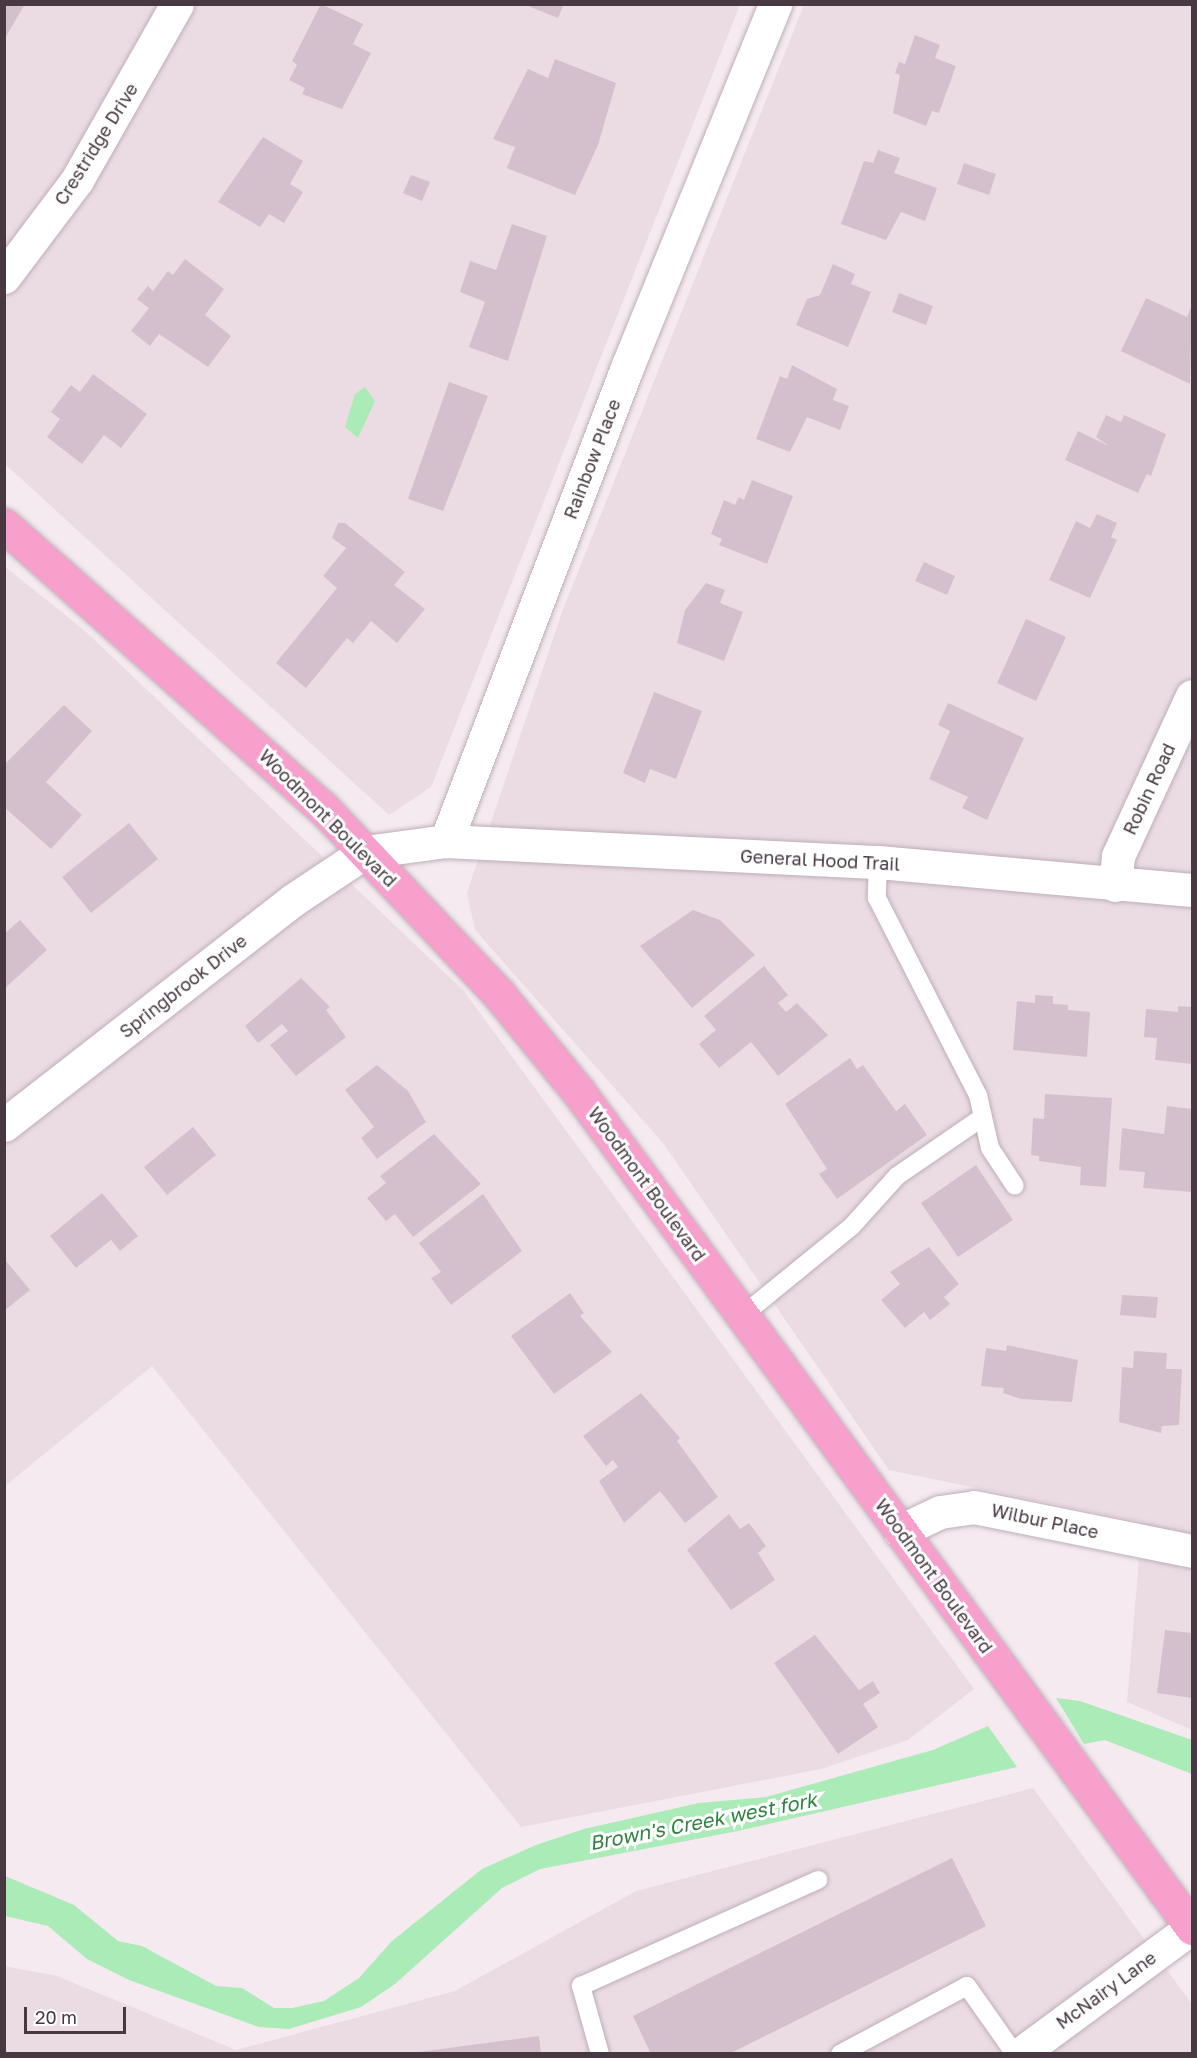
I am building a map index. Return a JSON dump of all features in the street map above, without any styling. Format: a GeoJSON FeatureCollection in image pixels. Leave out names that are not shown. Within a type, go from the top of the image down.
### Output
{"type":"FeatureCollection","features":[{"type":"Feature","properties":{"kind":"main road","name":"Woodmont Boulevard"},"geometry":{"type":"LineString","coordinates":[[4,525],[243,733],[364,852],[498,993],[578,1091],[1192,1927]]}},
{"type":"Feature","properties":{"kind":"street","name":"Crestridge Drive"},"geometry":{"type":"LineString","coordinates":[[4,277],[77,180],[177,4]]}},
{"type":"Feature","properties":{"kind":"street","name":"Rainbow Place"},"geometry":{"type":"LineString","coordinates":[[446,841],[628,365],[775,4]]}},
{"type":"Feature","properties":{"kind":"street","name":"Robin Road"},"geometry":{"type":"LineString","coordinates":[[1115,885],[1118,856],[1192,696]]}},
{"type":"Feature","properties":{"kind":"street"},"geometry":{"type":"LineString","coordinates":[[364,852],[446,841]]}},
{"type":"Feature","properties":{"kind":"street","name":"General Hood Trail"},"geometry":{"type":"LineString","coordinates":[[446,841],[878,862],[1115,885],[1192,890]]}},
{"type":"Feature","properties":{"kind":"street","name":"Springbrook Drive"},"geometry":{"type":"LineString","coordinates":[[4,1125],[293,900],[364,852]]}},
{"type":"Feature","properties":{"kind":"street","name":"Wilbur Place"},"geometry":{"type":"LineString","coordinates":[[900,1531],[940,1512],[974,1507],[1192,1551]]}},
{"type":"Feature","properties":{"kind":"street","name":"McNairy Lane"},"geometry":{"type":"LineString","coordinates":[[1020,2054],[1192,1927]]}},
{"type":"Feature","properties":{"kind":"lane"},"geometry":{"type":"LineString","coordinates":[[878,862],[877,898],[978,1095],[990,1148],[1016,1186]]}},
{"type":"Feature","properties":{"kind":"lane"},"geometry":{"type":"LineString","coordinates":[[743,1315],[844,1233],[897,1176],[983,1117]]}},
{"type":"Feature","properties":{"kind":"lane"},"geometry":{"type":"LineString","coordinates":[[600,2054],[581,1986],[818,1880]]}},
{"type":"Feature","properties":{"kind":"lane"},"geometry":{"type":"LineString","coordinates":[[840,2054],[967,1986],[1015,2054]]}},
{"type":"Feature","properties":{"kind":"shaded area"},"geometry":{"type":"Polygon","coordinates":[[[4,5],[740,5],[431,787],[389,815],[5,464],[4,5]]]}},
{"type":"Feature","properties":{"kind":"shaded area"},"geometry":{"type":"Polygon","coordinates":[[[804,5],[1192,5],[1192,1730],[1127,1702],[1142,1522],[889,1470],[663,1143],[475,930],[467,893],[562,612],[804,5]]]}},
{"type":"Feature","properties":{"kind":"shaded area"},"geometry":{"type":"Polygon","coordinates":[[[4,566],[84,630],[464,991],[974,1689],[908,1740],[821,1769],[521,1827],[152,1366],[5,1486],[4,566]]]}},
{"type":"Feature","properties":{"kind":"shaded area"},"geometry":{"type":"Polygon","coordinates":[[[1033,1788],[1192,2004],[1192,2053],[5,2053],[4,1966],[57,1976],[236,2050],[455,1991],[636,1891],[1033,1788]]]}},
{"type":"Feature","properties":{"kind":"water"},"geometry":{"type":"Polygon","coordinates":[[[365,387],[375,401],[358,438],[345,427],[355,394],[365,387]]]}},
{"type":"Feature","properties":{"kind":"water"},"geometry":{"type":"Polygon","coordinates":[[[1056,1698],[1080,1701],[1192,1740],[1192,1774],[1105,1740],[1084,1744],[1056,1698]]]}},
{"type":"Feature","properties":{"kind":"water","name":"Brown's Creek west fork"},"geometry":{"type":"Polygon","coordinates":[[[988,1726],[1017,1767],[738,1831],[540,1869],[502,1888],[395,1984],[361,2007],[289,2029],[259,2027],[129,1980],[87,1959],[48,1926],[5,1916],[5,1876],[74,1905],[118,1941],[142,1946],[216,1986],[242,1988],[274,2008],[292,2008],[324,2001],[359,1978],[392,1941],[482,1869],[536,1845],[584,1829],[699,1803],[766,1797],[933,1750],[988,1726]]]}},
{"type":"Feature","properties":{"kind":"building"},"geometry":{"type":"Polygon","coordinates":[[[4,4],[25,4],[4,40],[4,4]]]}},
{"type":"Feature","properties":{"kind":"building"},"geometry":{"type":"Polygon","coordinates":[[[321,4],[363,24],[353,44],[371,53],[342,109],[302,94],[305,88],[289,80],[297,65],[292,61],[321,4]]]}},
{"type":"Feature","properties":{"kind":"building"},"geometry":{"type":"Polygon","coordinates":[[[523,4],[564,4],[558,18],[523,4]]]}},
{"type":"Feature","properties":{"kind":"building"},"geometry":{"type":"Polygon","coordinates":[[[915,35],[940,45],[935,58],[956,66],[939,113],[932,111],[926,126],[893,113],[900,75],[895,73],[899,62],[905,64],[915,35]]]}},
{"type":"Feature","properties":{"kind":"building"},"geometry":{"type":"Polygon","coordinates":[[[555,59],[616,83],[598,145],[575,195],[507,168],[515,147],[493,139],[528,69],[548,78],[555,59]]]}},
{"type":"Feature","properties":{"kind":"building"},"geometry":{"type":"Polygon","coordinates":[[[263,137],[303,161],[290,184],[303,192],[284,223],[269,214],[260,227],[218,202],[263,137]]]}},
{"type":"Feature","properties":{"kind":"building"},"geometry":{"type":"Polygon","coordinates":[[[878,150],[900,158],[894,173],[937,188],[925,221],[901,212],[886,240],[841,224],[864,161],[873,163],[878,150]]]}},
{"type":"Feature","properties":{"kind":"building"},"geometry":{"type":"Polygon","coordinates":[[[964,163],[996,174],[989,195],[957,184],[964,163]]]}},
{"type":"Feature","properties":{"kind":"building"},"geometry":{"type":"Polygon","coordinates":[[[411,175],[430,182],[422,201],[403,193],[411,175]]]}},
{"type":"Feature","properties":{"kind":"building"},"geometry":{"type":"Polygon","coordinates":[[[512,224],[547,236],[508,361],[469,347],[485,302],[460,292],[470,261],[496,270],[512,224]]]}},
{"type":"Feature","properties":{"kind":"building"},"geometry":{"type":"Polygon","coordinates":[[[185,259],[224,289],[205,315],[231,336],[208,367],[159,334],[150,346],[131,331],[149,308],[137,299],[148,286],[153,291],[168,271],[173,275],[185,259]]]}},
{"type":"Feature","properties":{"kind":"building"},"geometry":{"type":"Polygon","coordinates":[[[833,264],[855,274],[851,284],[871,292],[848,347],[796,325],[807,299],[820,295],[833,264]]]}},
{"type":"Feature","properties":{"kind":"building"},"geometry":{"type":"Polygon","coordinates":[[[899,293],[933,306],[926,325],[892,312],[899,293]]]}},
{"type":"Feature","properties":{"kind":"building"},"geometry":{"type":"Polygon","coordinates":[[[1146,298],[1187,317],[1192,305],[1190,384],[1121,351],[1146,298]]]}},
{"type":"Feature","properties":{"kind":"building"},"geometry":{"type":"Polygon","coordinates":[[[792,365],[837,389],[833,400],[849,406],[840,430],[807,417],[790,452],[756,439],[780,376],[787,379],[792,365]]]}},
{"type":"Feature","properties":{"kind":"building"},"geometry":{"type":"Polygon","coordinates":[[[93,374],[147,414],[121,448],[104,435],[82,464],[47,437],[60,419],[51,412],[71,385],[80,392],[93,374]]]}},
{"type":"Feature","properties":{"kind":"building"},"geometry":{"type":"Polygon","coordinates":[[[449,382],[488,396],[443,511],[408,499],[449,382]]]}},
{"type":"Feature","properties":{"kind":"building"},"geometry":{"type":"Polygon","coordinates":[[[1106,415],[1121,422],[1124,415],[1166,434],[1151,476],[1147,474],[1138,493],[1065,460],[1078,431],[1109,446],[1096,437],[1106,415]]]}},
{"type":"Feature","properties":{"kind":"building"},"geometry":{"type":"Polygon","coordinates":[[[752,480],[793,496],[767,564],[719,545],[722,539],[711,534],[724,500],[735,505],[739,497],[744,500],[752,480]]]}},
{"type":"Feature","properties":{"kind":"building"},"geometry":{"type":"Polygon","coordinates":[[[1097,514],[1117,523],[1111,537],[1117,540],[1090,598],[1049,580],[1076,521],[1090,528],[1097,514]]]}},
{"type":"Feature","properties":{"kind":"building"},"geometry":{"type":"Polygon","coordinates":[[[338,523],[345,523],[405,572],[394,585],[425,609],[397,643],[371,621],[353,643],[347,638],[306,688],[276,663],[337,588],[323,576],[346,548],[332,538],[338,523]]]}},
{"type":"Feature","properties":{"kind":"building"},"geometry":{"type":"Polygon","coordinates":[[[924,562],[955,576],[947,595],[915,581],[924,562]]]}},
{"type":"Feature","properties":{"kind":"building"},"geometry":{"type":"Polygon","coordinates":[[[706,583],[725,590],[720,603],[743,612],[724,661],[677,643],[685,610],[706,583]]]}},
{"type":"Feature","properties":{"kind":"building"},"geometry":{"type":"Polygon","coordinates":[[[1026,619],[1066,637],[1036,701],[997,683],[1026,619]]]}},
{"type":"Feature","properties":{"kind":"building"},"geometry":{"type":"Polygon","coordinates":[[[654,692],[702,711],[676,779],[650,769],[645,783],[623,773],[654,692]]]}},
{"type":"Feature","properties":{"kind":"building"},"geometry":{"type":"Polygon","coordinates":[[[948,703],[1024,738],[987,820],[962,808],[968,797],[929,779],[950,731],[938,725],[948,703]]]}},
{"type":"Feature","properties":{"kind":"building"},"geometry":{"type":"Polygon","coordinates":[[[64,705],[92,731],[46,782],[82,815],[51,849],[4,807],[4,765],[64,705]]]}},
{"type":"Feature","properties":{"kind":"building"},"geometry":{"type":"Polygon","coordinates":[[[129,823],[158,859],[91,913],[62,877],[129,823]]]}},
{"type":"Feature","properties":{"kind":"building"},"geometry":{"type":"Polygon","coordinates":[[[693,910],[720,920],[755,955],[692,1008],[640,946],[693,910]]]}},
{"type":"Feature","properties":{"kind":"building"},"geometry":{"type":"Polygon","coordinates":[[[20,920],[47,950],[4,989],[4,934],[20,920]]]}},
{"type":"Feature","properties":{"kind":"building"},"geometry":{"type":"Polygon","coordinates":[[[764,966],[788,995],[778,1003],[786,1012],[797,1003],[828,1035],[778,1076],[751,1042],[719,1068],[699,1044],[716,1030],[704,1016],[764,966]]]}},
{"type":"Feature","properties":{"kind":"building"},"geometry":{"type":"Polygon","coordinates":[[[301,978],[330,1007],[326,1010],[346,1037],[296,1076],[270,1045],[288,1031],[282,1024],[258,1043],[245,1026],[301,978]]]}},
{"type":"Feature","properties":{"kind":"building"},"geometry":{"type":"Polygon","coordinates":[[[1035,995],[1053,996],[1053,1004],[1068,1005],[1068,1010],[1090,1012],[1087,1057],[1013,1050],[1017,1001],[1035,1003],[1035,995]]]}},
{"type":"Feature","properties":{"kind":"building"},"geometry":{"type":"Polygon","coordinates":[[[1178,1006],[1192,1007],[1192,1064],[1155,1060],[1157,1038],[1144,1037],[1146,1009],[1178,1012],[1178,1006]]]}},
{"type":"Feature","properties":{"kind":"building"},"geometry":{"type":"Polygon","coordinates":[[[850,1058],[857,1069],[863,1065],[896,1111],[905,1104],[927,1135],[837,1199],[819,1174],[827,1169],[785,1104],[850,1058]]]}},
{"type":"Feature","properties":{"kind":"building"},"geometry":{"type":"Polygon","coordinates":[[[377,1065],[408,1091],[426,1122],[377,1159],[361,1138],[374,1127],[345,1090],[377,1065]]]}},
{"type":"Feature","properties":{"kind":"building"},"geometry":{"type":"Polygon","coordinates":[[[1045,1094],[1112,1098],[1106,1187],[1080,1185],[1081,1167],[1039,1161],[1039,1156],[1031,1155],[1033,1118],[1044,1119],[1045,1094]]]}},
{"type":"Feature","properties":{"kind":"building"},"geometry":{"type":"Polygon","coordinates":[[[1167,1106],[1192,1109],[1192,1192],[1143,1188],[1145,1172],[1119,1170],[1122,1128],[1164,1134],[1167,1106]]]}},
{"type":"Feature","properties":{"kind":"building"},"geometry":{"type":"Polygon","coordinates":[[[193,1127],[216,1155],[167,1195],[144,1167],[193,1127]]]}},
{"type":"Feature","properties":{"kind":"building"},"geometry":{"type":"Polygon","coordinates":[[[434,1134],[481,1184],[413,1237],[395,1214],[386,1221],[367,1198],[386,1183],[380,1176],[434,1134]]]}},
{"type":"Feature","properties":{"kind":"building"},"geometry":{"type":"Polygon","coordinates":[[[976,1165],[1013,1220],[958,1257],[921,1203],[976,1165]]]}},
{"type":"Feature","properties":{"kind":"building"},"geometry":{"type":"Polygon","coordinates":[[[102,1193],[138,1236],[120,1251],[111,1240],[76,1268],[50,1236],[102,1193]]]}},
{"type":"Feature","properties":{"kind":"building"},"geometry":{"type":"Polygon","coordinates":[[[483,1194],[522,1251],[451,1305],[431,1278],[441,1272],[419,1243],[483,1194]]]}},
{"type":"Feature","properties":{"kind":"building"},"geometry":{"type":"Polygon","coordinates":[[[929,1247],[959,1284],[944,1297],[950,1304],[930,1320],[924,1312],[905,1328],[881,1300],[900,1284],[890,1272],[929,1247]]]}},
{"type":"Feature","properties":{"kind":"building"},"geometry":{"type":"Polygon","coordinates":[[[6,1261],[30,1290],[4,1311],[4,1263],[6,1261]]]}},
{"type":"Feature","properties":{"kind":"building"},"geometry":{"type":"Polygon","coordinates":[[[570,1293],[584,1313],[580,1316],[612,1352],[554,1394],[511,1336],[570,1293]]]}},
{"type":"Feature","properties":{"kind":"building"},"geometry":{"type":"Polygon","coordinates":[[[1122,1295],[1158,1297],[1156,1318],[1120,1315],[1122,1295]]]}},
{"type":"Feature","properties":{"kind":"building"},"geometry":{"type":"Polygon","coordinates":[[[1007,1345],[1078,1360],[1072,1402],[1021,1399],[1003,1393],[1004,1388],[981,1386],[986,1348],[1006,1351],[1007,1345]]]}},
{"type":"Feature","properties":{"kind":"building"},"geometry":{"type":"Polygon","coordinates":[[[1134,1351],[1167,1353],[1166,1369],[1182,1369],[1179,1425],[1162,1426],[1161,1433],[1119,1422],[1122,1367],[1133,1368],[1134,1351]]]}},
{"type":"Feature","properties":{"kind":"building"},"geometry":{"type":"Polygon","coordinates":[[[641,1393],[680,1438],[677,1441],[718,1497],[685,1523],[660,1491],[624,1523],[599,1481],[618,1467],[613,1460],[606,1466],[583,1436],[641,1393]]]}},
{"type":"Feature","properties":{"kind":"building"},"geometry":{"type":"Polygon","coordinates":[[[729,1514],[740,1529],[749,1523],[766,1546],[758,1553],[775,1580],[731,1610],[687,1550],[729,1514]]]}},
{"type":"Feature","properties":{"kind":"building"},"geometry":{"type":"Polygon","coordinates":[[[1165,1630],[1192,1633],[1192,1698],[1157,1693],[1165,1630]]]}},
{"type":"Feature","properties":{"kind":"building"},"geometry":{"type":"Polygon","coordinates":[[[815,1635],[859,1690],[873,1681],[880,1693],[863,1704],[878,1727],[838,1754],[774,1663],[815,1635]]]}},
{"type":"Feature","properties":{"kind":"building"},"geometry":{"type":"Polygon","coordinates":[[[952,1858],[986,1926],[729,2054],[651,2054],[633,2016],[952,1858]]]}},
{"type":"Feature","properties":{"kind":"building"},"geometry":{"type":"Polygon","coordinates":[[[539,2036],[541,2054],[420,2054],[419,2052],[539,2036]]]}}]}
